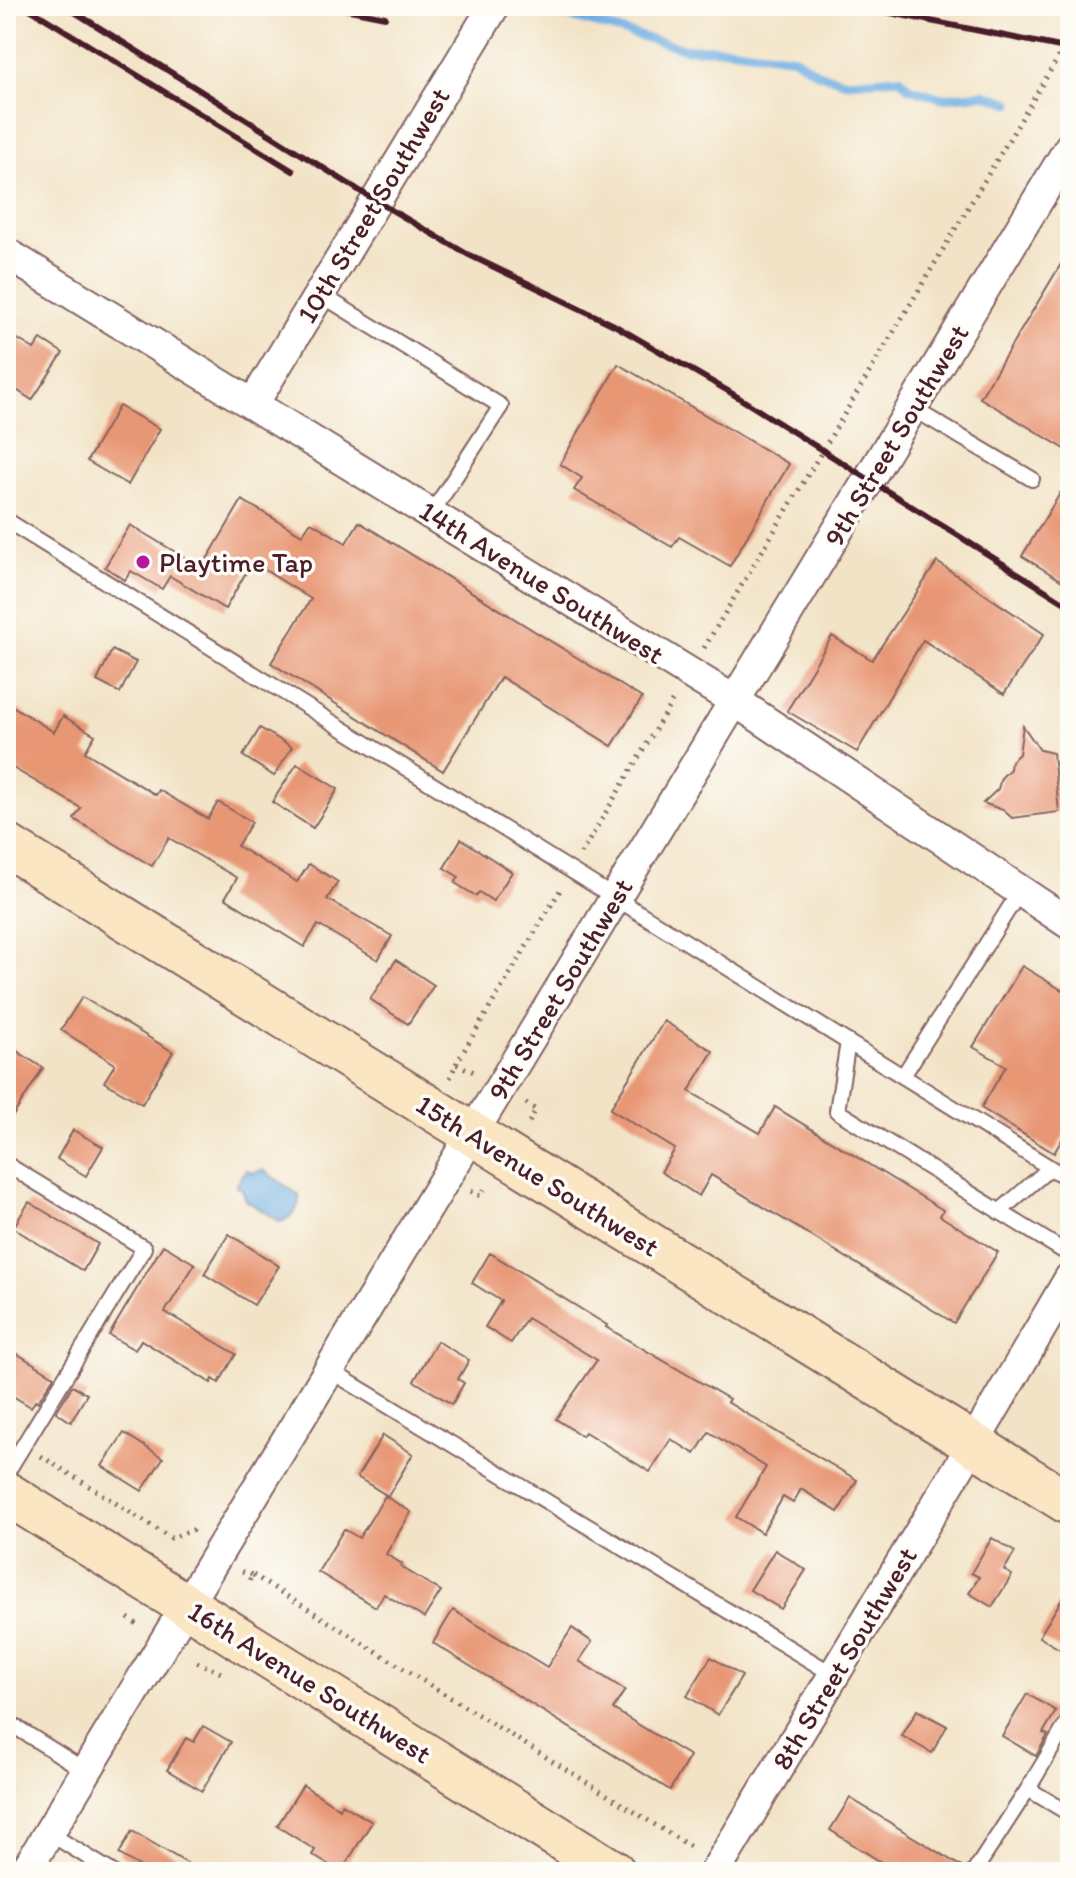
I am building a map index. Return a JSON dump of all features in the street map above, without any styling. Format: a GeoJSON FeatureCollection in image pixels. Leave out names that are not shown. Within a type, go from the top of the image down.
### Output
{"type":"FeatureCollection","features":[{"type":"Feature","properties":{"kind":"main road","name":"15th Avenue Southwest"},"geometry":{"type":"LineString","coordinates":[[6,845],[1070,1504]]}},
{"type":"Feature","properties":{"kind":"main road","name":"16th Avenue Southwest"},"geometry":{"type":"LineString","coordinates":[[6,1493],[614,1872]]}},
{"type":"Feature","properties":{"kind":"street","name":"10th Street Southwest"},"geometry":{"type":"LineString","coordinates":[[253,404],[494,6]]}},
{"type":"Feature","properties":{"kind":"street","name":"9th Street Southwest"},"geometry":{"type":"LineString","coordinates":[[25,1872],[1070,147]]}},
{"type":"Feature","properties":{"kind":"street","name":"14th Avenue Southwest"},"geometry":{"type":"LineString","coordinates":[[6,253],[735,701],[1070,924]]}},
{"type":"Feature","properties":{"kind":"street","name":"8th Street Southwest"},"geometry":{"type":"LineString","coordinates":[[717,1868],[1070,1278]]}},
{"type":"Feature","properties":{"kind":"lane"},"geometry":{"type":"LineString","coordinates":[[320,294],[501,406],[431,514]]}},
{"type":"Feature","properties":{"kind":"lane"},"geometry":{"type":"LineString","coordinates":[[912,408],[1032,479]]}},
{"type":"Feature","properties":{"kind":"lane"},"geometry":{"type":"LineString","coordinates":[[6,520],[1070,1180]]}},
{"type":"Feature","properties":{"kind":"lane"},"geometry":{"type":"LineString","coordinates":[[903,1076],[1020,891]]}},
{"type":"Feature","properties":{"kind":"lane"},"geometry":{"type":"LineString","coordinates":[[848,1042],[837,1111],[1070,1255]]}},
{"type":"Feature","properties":{"kind":"lane"},"geometry":{"type":"LineString","coordinates":[[6,1164],[144,1248],[6,1474]]}},
{"type":"Feature","properties":{"kind":"lane"},"geometry":{"type":"LineString","coordinates":[[999,1212],[1050,1168]]}},
{"type":"Feature","properties":{"kind":"lane"},"geometry":{"type":"LineString","coordinates":[[329,1370],[834,1675]]}},
{"type":"Feature","properties":{"kind":"lane"},"geometry":{"type":"LineString","coordinates":[[974,1872],[1070,1718]]}},
{"type":"Feature","properties":{"kind":"lane"},"geometry":{"type":"LineString","coordinates":[[6,1721],[86,1771]]}},
{"type":"Feature","properties":{"kind":"lane"},"geometry":{"type":"LineString","coordinates":[[1028,1789],[1070,1814]]}},
{"type":"Feature","properties":{"kind":"lane"},"geometry":{"type":"LineString","coordinates":[[49,1833],[112,1872]]}},
{"type":"Feature","properties":{"kind":"path"},"geometry":{"type":"LineString","coordinates":[[702,652],[1070,38]]}},
{"type":"Feature","properties":{"kind":"path"},"geometry":{"type":"LineString","coordinates":[[450,1079],[456,1064],[476,1073]]}},
{"type":"Feature","properties":{"kind":"path"},"geometry":{"type":"LineString","coordinates":[[525,1102],[536,1110],[528,1124]]}},
{"type":"Feature","properties":{"kind":"path"},"geometry":{"type":"LineString","coordinates":[[23,1446],[171,1538],[197,1529],[205,1516]]}},
{"type":"Feature","properties":{"kind":"path"},"geometry":{"type":"LineString","coordinates":[[179,1535],[186,1540]]}},
{"type":"Feature","properties":{"kind":"path"},"geometry":{"type":"LineString","coordinates":[[240,1571],[253,1575],[465,1705],[717,1868]]}},
{"type":"Feature","properties":{"kind":"path"},"geometry":{"type":"LineString","coordinates":[[246,1585],[253,1575]]}},
{"type":"Feature","properties":{"kind":"water"},"geometry":{"type":"Polygon","coordinates":[[[246,1170],[252,1173],[263,1170],[299,1195],[297,1208],[292,1215],[280,1222],[246,1200],[242,1189],[236,1186],[246,1170]]]}},
{"type":"Feature","properties":{"kind":"building"},"geometry":{"type":"Polygon","coordinates":[[[1070,249],[1070,452],[980,398],[1070,249]]]}},
{"type":"Feature","properties":{"kind":"building"},"geometry":{"type":"Polygon","coordinates":[[[6,332],[34,349],[41,339],[63,353],[32,400],[6,383],[6,332]]]}},
{"type":"Feature","properties":{"kind":"building"},"geometry":{"type":"Polygon","coordinates":[[[618,364],[789,464],[730,566],[679,537],[672,547],[574,490],[582,478],[560,464],[618,364]]]}},
{"type":"Feature","properties":{"kind":"building"},"geometry":{"type":"Polygon","coordinates":[[[119,406],[160,429],[128,485],[87,461],[119,406]]]}},
{"type":"Feature","properties":{"kind":"building"},"geometry":{"type":"Polygon","coordinates":[[[1070,477],[1070,586],[1022,556],[1070,477]]]}},
{"type":"Feature","properties":{"kind":"building"},"geometry":{"type":"Polygon","coordinates":[[[242,500],[302,535],[311,522],[346,543],[359,522],[642,698],[612,746],[501,677],[443,771],[271,663],[311,599],[252,562],[225,609],[170,576],[162,589],[131,571],[125,580],[105,567],[130,525],[202,568],[242,500]]]}},
{"type":"Feature","properties":{"kind":"building"},"geometry":{"type":"Polygon","coordinates":[[[937,562],[1044,634],[1004,694],[923,640],[857,752],[787,711],[832,636],[872,660],[937,562]]]}},
{"type":"Feature","properties":{"kind":"building"},"geometry":{"type":"Polygon","coordinates":[[[112,650],[136,662],[120,693],[97,681],[112,650]]]}},
{"type":"Feature","properties":{"kind":"building"},"geometry":{"type":"Polygon","coordinates":[[[6,702],[54,732],[63,716],[95,735],[85,752],[156,795],[159,790],[208,819],[218,802],[252,822],[237,846],[297,882],[309,864],[338,882],[327,899],[392,936],[378,960],[318,925],[304,947],[225,898],[237,878],[169,838],[152,866],[74,819],[81,808],[6,764],[6,702]]]}},
{"type":"Feature","properties":{"kind":"building"},"geometry":{"type":"Polygon","coordinates":[[[1023,726],[1040,750],[1053,753],[1059,812],[1012,818],[1003,810],[983,803],[998,789],[1001,778],[1010,769],[1011,761],[1019,754],[1023,726]]]}},
{"type":"Feature","properties":{"kind":"building"},"geometry":{"type":"Polygon","coordinates":[[[260,728],[292,747],[274,776],[243,756],[260,728]]]}},
{"type":"Feature","properties":{"kind":"building"},"geometry":{"type":"Polygon","coordinates":[[[297,764],[338,789],[313,828],[272,802],[297,764]]]}},
{"type":"Feature","properties":{"kind":"building"},"geometry":{"type":"Polygon","coordinates":[[[461,839],[512,872],[493,901],[479,892],[476,896],[455,883],[459,877],[444,868],[461,839]]]}},
{"type":"Feature","properties":{"kind":"building"},"geometry":{"type":"Polygon","coordinates":[[[396,960],[434,985],[408,1024],[370,999],[396,960]]]}},
{"type":"Feature","properties":{"kind":"building"},"geometry":{"type":"Polygon","coordinates":[[[1022,966],[1070,995],[1070,1126],[1054,1153],[981,1108],[1006,1066],[973,1047],[1022,966]]]}},
{"type":"Feature","properties":{"kind":"building"},"geometry":{"type":"Polygon","coordinates":[[[82,997],[173,1052],[142,1104],[104,1082],[115,1064],[61,1030],[82,997]]]}},
{"type":"Feature","properties":{"kind":"building"},"geometry":{"type":"Polygon","coordinates":[[[664,1021],[713,1051],[689,1091],[760,1133],[775,1107],[943,1210],[940,1216],[998,1252],[954,1323],[711,1175],[699,1196],[661,1172],[675,1149],[610,1109],[664,1021]]]}},
{"type":"Feature","properties":{"kind":"building"},"geometry":{"type":"Polygon","coordinates":[[[6,1044],[43,1068],[6,1127],[6,1044]]]}},
{"type":"Feature","properties":{"kind":"building"},"geometry":{"type":"Polygon","coordinates":[[[73,1130],[103,1147],[86,1176],[57,1159],[73,1130]]]}},
{"type":"Feature","properties":{"kind":"building"},"geometry":{"type":"Polygon","coordinates":[[[29,1202],[98,1244],[83,1271],[13,1228],[29,1202]]]}},
{"type":"Feature","properties":{"kind":"building"},"geometry":{"type":"Polygon","coordinates":[[[229,1234],[279,1266],[254,1305],[204,1274],[229,1234]]]}},
{"type":"Feature","properties":{"kind":"building"},"geometry":{"type":"Polygon","coordinates":[[[163,1245],[195,1264],[165,1312],[236,1354],[219,1383],[213,1379],[211,1383],[141,1340],[135,1350],[109,1335],[163,1245]]]}},
{"type":"Feature","properties":{"kind":"building"},"geometry":{"type":"Polygon","coordinates":[[[490,1253],[857,1480],[838,1512],[801,1489],[793,1503],[783,1497],[762,1533],[736,1517],[766,1467],[709,1432],[695,1454],[671,1439],[650,1472],[585,1432],[582,1436],[556,1419],[597,1360],[527,1318],[511,1343],[485,1327],[501,1301],[472,1283],[490,1253]]]}},
{"type":"Feature","properties":{"kind":"building"},"geometry":{"type":"Polygon","coordinates":[[[437,1341],[469,1360],[458,1379],[464,1383],[452,1404],[414,1381],[437,1341]]]}},
{"type":"Feature","properties":{"kind":"building"},"geometry":{"type":"Polygon","coordinates":[[[6,1347],[54,1376],[38,1402],[36,1400],[31,1407],[6,1392],[6,1347]]]}},
{"type":"Feature","properties":{"kind":"building"},"geometry":{"type":"Polygon","coordinates":[[[72,1386],[87,1394],[71,1422],[56,1412],[72,1386]]]}},
{"type":"Feature","properties":{"kind":"building"},"geometry":{"type":"Polygon","coordinates":[[[124,1433],[163,1458],[142,1491],[102,1466],[124,1433]]]}},
{"type":"Feature","properties":{"kind":"building"},"geometry":{"type":"Polygon","coordinates":[[[383,1435],[413,1454],[388,1496],[357,1477],[383,1435]]]}},
{"type":"Feature","properties":{"kind":"building"},"geometry":{"type":"Polygon","coordinates":[[[385,1496],[411,1512],[386,1554],[402,1564],[401,1567],[441,1591],[424,1618],[384,1594],[376,1607],[318,1572],[344,1529],[359,1538],[385,1496]]]}},
{"type":"Feature","properties":{"kind":"building"},"geometry":{"type":"Polygon","coordinates":[[[992,1538],[1015,1552],[1004,1570],[1012,1575],[992,1607],[969,1593],[979,1577],[971,1573],[992,1538]]]}},
{"type":"Feature","properties":{"kind":"building"},"geometry":{"type":"Polygon","coordinates":[[[775,1550],[806,1570],[781,1609],[750,1590],[775,1550]]]}},
{"type":"Feature","properties":{"kind":"building"},"geometry":{"type":"Polygon","coordinates":[[[1070,1586],[1070,1655],[1039,1637],[1070,1586]]]}},
{"type":"Feature","properties":{"kind":"building"},"geometry":{"type":"Polygon","coordinates":[[[453,1610],[547,1667],[572,1628],[592,1642],[579,1661],[625,1690],[613,1709],[690,1756],[670,1790],[433,1643],[453,1610]]]}},
{"type":"Feature","properties":{"kind":"building"},"geometry":{"type":"Polygon","coordinates":[[[711,1657],[742,1676],[718,1715],[687,1696],[711,1657]]]}},
{"type":"Feature","properties":{"kind":"building"},"geometry":{"type":"Polygon","coordinates":[[[1027,1694],[1056,1711],[1043,1733],[1048,1735],[1036,1756],[1002,1736],[1027,1694]]]}},
{"type":"Feature","properties":{"kind":"building"},"geometry":{"type":"Polygon","coordinates":[[[917,1710],[947,1726],[932,1753],[902,1736],[917,1710]]]}},
{"type":"Feature","properties":{"kind":"building"},"geometry":{"type":"Polygon","coordinates":[[[203,1726],[231,1742],[202,1791],[167,1770],[186,1738],[194,1742],[203,1726]]]}},
{"type":"Feature","properties":{"kind":"building"},"geometry":{"type":"Polygon","coordinates":[[[303,1785],[340,1809],[342,1804],[372,1822],[341,1872],[312,1855],[315,1850],[277,1826],[303,1785]]]}},
{"type":"Feature","properties":{"kind":"building"},"geometry":{"type":"Polygon","coordinates":[[[850,1798],[965,1869],[964,1872],[897,1872],[830,1830],[850,1798]]]}},
{"type":"Feature","properties":{"kind":"building"},"geometry":{"type":"Polygon","coordinates":[[[132,1831],[202,1872],[149,1872],[119,1854],[132,1831]]]}},
{"type":"Feature","properties":{"kind":"waterway"},"geometry":{"type":"LineString","coordinates":[[556,13],[686,49],[728,49],[795,58],[819,74],[847,82],[900,78],[909,88],[942,98],[984,94],[1010,103]]}},
{"type":"Feature","properties":{"kind":"railway"},"geometry":{"type":"LineString","coordinates":[[25,6],[293,171]]}},
{"type":"Feature","properties":{"kind":"railway"},"geometry":{"type":"LineString","coordinates":[[65,6],[376,201],[467,254],[614,325],[728,391],[1070,606]]}},
{"type":"Feature","properties":{"kind":"railway"},"geometry":{"type":"LineString","coordinates":[[330,6],[385,17]]}},
{"type":"Feature","properties":{"kind":"railway"},"geometry":{"type":"LineString","coordinates":[[856,6],[1070,49]]}},
{"type":"Feature","properties":{"kind":"place","name":"Playtime Tap"},"geometry":{"type":"Point","coordinates":[143,562]}}]}
